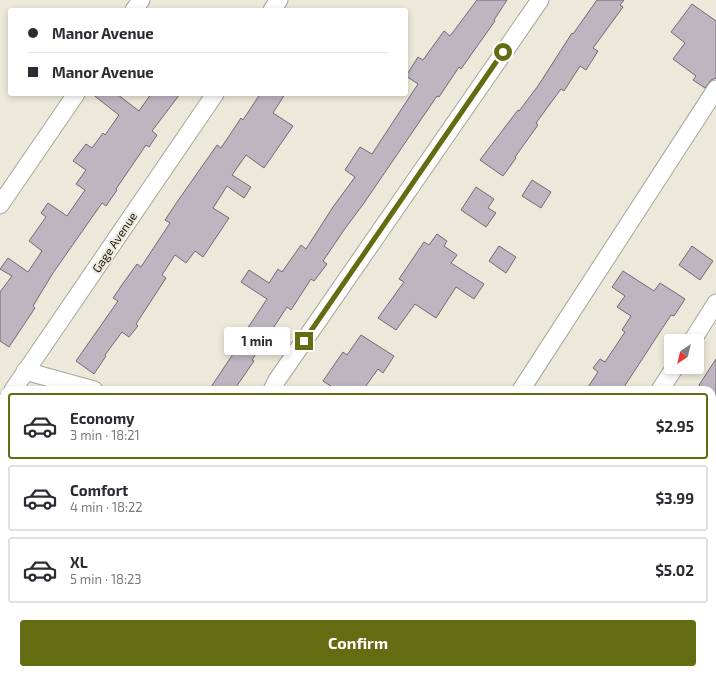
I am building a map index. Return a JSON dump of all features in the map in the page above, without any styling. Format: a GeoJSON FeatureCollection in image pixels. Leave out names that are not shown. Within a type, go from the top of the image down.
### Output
{"type":"FeatureCollection","features":[{"type":"Feature","properties":{"kind":"street"},"geometry":{"type":"LineString","coordinates":[[274,386],[540,0]]}},
{"type":"Feature","properties":{"kind":"street"},"geometry":{"type":"LineString","coordinates":[[524,386],[716,89]]}},
{"type":"Feature","properties":{"kind":"street"},"geometry":{"type":"LineString","coordinates":[[0,205],[75,96]]}},
{"type":"Feature","properties":{"kind":"street","name":"Gage Avenue"},"geometry":{"type":"LineString","coordinates":[[16,386],[214,96]]}},
{"type":"Feature","properties":{"kind":"street"},"geometry":{"type":"LineString","coordinates":[[696,334],[716,303]]}},
{"type":"Feature","properties":{"kind":"street"},"geometry":{"type":"LineString","coordinates":[[26,371],[80,386]]}},
{"type":"Feature","properties":{"kind":"street"},"geometry":{"type":"LineString","coordinates":[[663,386],[670,374]]}},
{"type":"Feature","properties":{"kind":"building"},"geometry":{"type":"Polygon","coordinates":[[[477,0],[507,0],[494,20],[495,21],[461,69],[459,67],[439,97],[437,96],[344,230],[323,261],[327,264],[314,281],[311,279],[291,310],[287,307],[237,386],[212,386],[245,336],[243,335],[267,299],[241,282],[249,270],[269,283],[278,269],[282,272],[301,245],[306,249],[333,207],[355,177],[345,170],[360,147],[372,154],[418,84],[408,77],[408,73],[418,57],[423,60],[444,31],[450,36],[477,0]]]}},
{"type":"Feature","properties":{"kind":"building"},"geometry":{"type":"Polygon","coordinates":[[[597,0],[624,0],[620,5],[623,7],[593,48],[598,51],[586,70],[580,66],[564,91],[561,89],[536,123],[538,125],[503,176],[480,160],[538,86],[572,33],[573,34],[597,0]]]}},
{"type":"Feature","properties":{"kind":"building"},"geometry":{"type":"Polygon","coordinates":[[[692,4],[716,21],[716,78],[711,80],[705,88],[693,80],[696,76],[673,59],[685,43],[671,32],[692,4]]]}},
{"type":"Feature","properties":{"kind":"building"},"geometry":{"type":"Polygon","coordinates":[[[95,96],[120,96],[139,111],[150,96],[178,96],[152,131],[157,135],[149,147],[146,145],[106,206],[102,203],[53,273],[33,306],[35,308],[9,347],[0,341],[0,292],[12,276],[0,269],[8,258],[28,272],[42,251],[29,241],[46,217],[41,213],[48,203],[67,216],[85,190],[76,184],[86,170],[73,161],[86,144],[92,148],[103,133],[105,135],[119,115],[95,96]]]}},
{"type":"Feature","properties":{"kind":"building"},"geometry":{"type":"Polygon","coordinates":[[[259,96],[284,96],[273,113],[293,126],[264,168],[246,155],[232,175],[251,187],[244,198],[227,186],[213,208],[229,218],[203,257],[195,251],[186,263],[175,255],[162,275],[166,278],[136,324],[138,326],[129,337],[122,332],[105,355],[106,356],[94,374],[76,361],[118,301],[113,298],[137,264],[141,267],[170,223],[165,220],[177,202],[217,145],[221,148],[241,118],[243,120],[259,96]]]}},
{"type":"Feature","properties":{"kind":"building"},"geometry":{"type":"Polygon","coordinates":[[[532,180],[551,192],[541,208],[522,196],[532,180]]]}},
{"type":"Feature","properties":{"kind":"building"},"geometry":{"type":"Polygon","coordinates":[[[476,187],[494,199],[488,208],[496,213],[486,227],[461,210],[476,187]]]}},
{"type":"Feature","properties":{"kind":"building"},"geometry":{"type":"Polygon","coordinates":[[[437,234],[447,241],[444,246],[457,255],[451,263],[484,284],[474,299],[456,287],[436,318],[415,304],[396,330],[378,318],[404,282],[399,279],[424,242],[429,245],[437,234]]]}},
{"type":"Feature","properties":{"kind":"building"},"geometry":{"type":"Polygon","coordinates":[[[499,246],[516,257],[506,273],[489,261],[499,246]]]}},
{"type":"Feature","properties":{"kind":"building"},"geometry":{"type":"Polygon","coordinates":[[[692,246],[713,261],[700,280],[679,265],[692,246]]]}},
{"type":"Feature","properties":{"kind":"building"},"geometry":{"type":"Polygon","coordinates":[[[623,271],[654,291],[660,283],[685,299],[674,316],[671,315],[625,386],[589,386],[598,372],[593,368],[600,359],[605,362],[625,332],[622,330],[631,316],[617,307],[625,296],[612,287],[623,271]]]}},
{"type":"Feature","properties":{"kind":"building"},"geometry":{"type":"Polygon","coordinates":[[[361,335],[394,356],[383,373],[378,369],[366,386],[331,386],[323,381],[343,352],[347,355],[361,335]]]}},
{"type":"Feature","properties":{"kind":"building"},"geometry":{"type":"Polygon","coordinates":[[[716,359],[716,386],[699,385],[716,359]]]}},
{"type":"Feature","properties":{"kind":"route"},"geometry":{"type":"LineString","coordinates":[[304,341],[503,52]]}}]}
